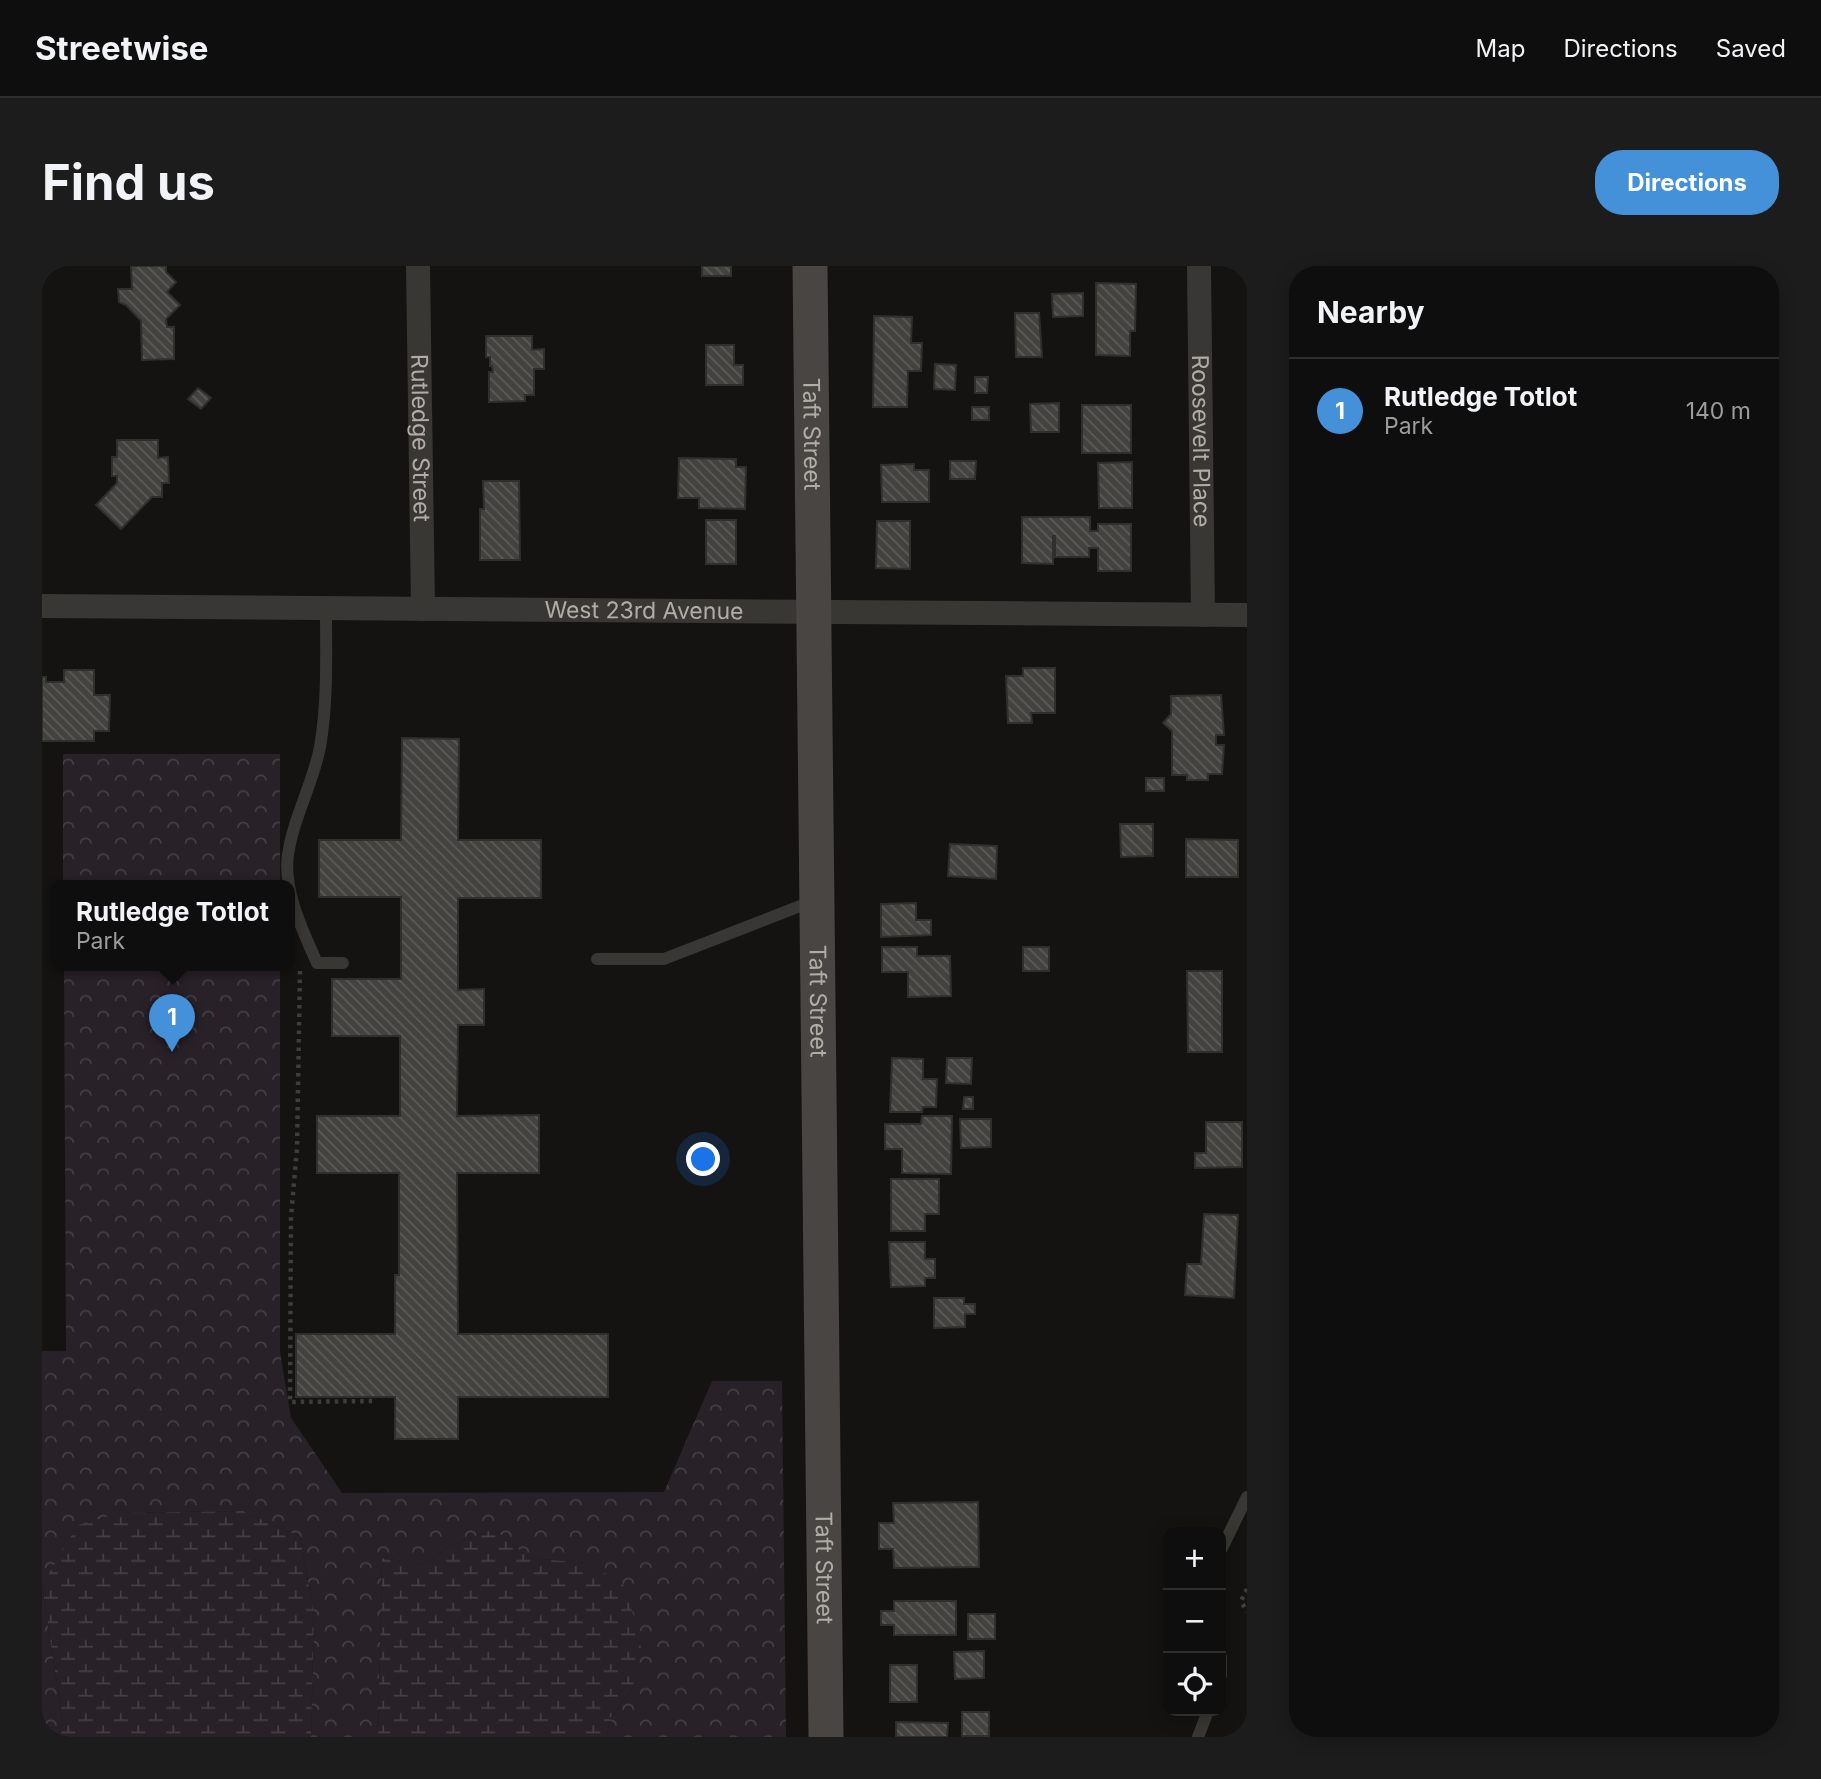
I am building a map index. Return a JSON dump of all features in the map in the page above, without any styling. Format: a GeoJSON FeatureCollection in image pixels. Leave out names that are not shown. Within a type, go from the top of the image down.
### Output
{"type":"FeatureCollection","features":[{"type":"Feature","properties":{"kind":"street","name":"Rutledge Street"},"geometry":{"type":"LineString","coordinates":[[418,266],[423,609]]}},
{"type":"Feature","properties":{"kind":"street","name":"Taft Street"},"geometry":{"type":"LineString","coordinates":[[810,266],[826,1737]]}},
{"type":"Feature","properties":{"kind":"street","name":"Roosevelt Place"},"geometry":{"type":"LineString","coordinates":[[1199,266],[1203,615]]}},
{"type":"Feature","properties":{"kind":"street","name":"West 23rd Avenue"},"geometry":{"type":"LineString","coordinates":[[42,606],[1247,615]]}},
{"type":"Feature","properties":{"kind":"lane"},"geometry":{"type":"LineString","coordinates":[[291,880],[288,858],[320,748],[326,681],[326,608]]}},
{"type":"Feature","properties":{"kind":"lane"},"geometry":{"type":"LineString","coordinates":[[597,959],[664,959],[817,900]]}},
{"type":"Feature","properties":{"kind":"lane"},"geometry":{"type":"LineString","coordinates":[[295,905],[301,928],[317,963],[343,963]]}},
{"type":"Feature","properties":{"kind":"lane"},"geometry":{"type":"LineString","coordinates":[[1226,1540],[1247,1497]]}},
{"type":"Feature","properties":{"kind":"lane"},"geometry":{"type":"LineString","coordinates":[[1198,1737],[1206,1716]]}},
{"type":"Feature","properties":{"kind":"path"},"geometry":{"type":"LineString","coordinates":[[301,928],[297,1148],[291,1217],[290,1402],[375,1401]]}},
{"type":"Feature","properties":{"kind":"path"},"geometry":{"type":"LineString","coordinates":[[1247,1588],[1241,1601],[1247,1612]]}},
{"type":"Feature","properties":{"kind":"path"},"geometry":{"type":"LineString","coordinates":[[1242,1737],[1247,1722]]}},
{"type":"Feature","properties":{"kind":"green space"},"geometry":{"type":"Polygon","coordinates":[[[63,754],[280,754],[280,880],[63,880],[63,754]]]}},
{"type":"Feature","properties":{"kind":"green space"},"geometry":{"type":"Polygon","coordinates":[[[64,971],[280,971],[280,1352],[291,1418],[342,1493],[664,1492],[712,1381],[782,1381],[786,1737],[607,1737],[610,1718],[632,1690],[587,1563],[529,1558],[494,1529],[450,1546],[424,1564],[382,1558],[378,1737],[311,1737],[314,1614],[300,1537],[243,1511],[119,1513],[42,1585],[42,1351],[66,1351],[64,971]]]}},
{"type":"Feature","properties":{"kind":"green space"},"geometry":{"type":"Polygon","coordinates":[[[243,1511],[300,1537],[314,1614],[311,1737],[59,1737],[62,1717],[42,1585],[78,1525],[119,1513],[243,1511]]]}},
{"type":"Feature","properties":{"kind":"green space"},"geometry":{"type":"Polygon","coordinates":[[[494,1529],[529,1558],[587,1563],[623,1584],[642,1641],[632,1690],[610,1718],[607,1737],[378,1737],[382,1558],[424,1564],[450,1546],[494,1529]]]}},
{"type":"Feature","properties":{"kind":"green space"},"geometry":{"type":"Polygon","coordinates":[[[42,1585],[62,1717],[59,1737],[42,1737],[42,1585]]]}},
{"type":"Feature","properties":{"kind":"building"},"geometry":{"type":"Polygon","coordinates":[[[131,266],[166,266],[166,272],[176,282],[167,292],[180,305],[166,319],[167,327],[174,327],[174,359],[142,360],[141,321],[126,305],[119,302],[118,289],[132,289],[131,266]]]}},
{"type":"Feature","properties":{"kind":"building"},"geometry":{"type":"Polygon","coordinates":[[[702,266],[731,266],[731,276],[702,276],[702,266]]]}},
{"type":"Feature","properties":{"kind":"building"},"geometry":{"type":"Polygon","coordinates":[[[1096,283],[1136,284],[1135,331],[1130,331],[1130,356],[1096,355],[1096,283]]]}},
{"type":"Feature","properties":{"kind":"building"},"geometry":{"type":"Polygon","coordinates":[[[1083,293],[1083,316],[1053,317],[1052,294],[1083,293]]]}},
{"type":"Feature","properties":{"kind":"building"},"geometry":{"type":"Polygon","coordinates":[[[1015,313],[1039,313],[1042,357],[1016,357],[1015,313]]]}},
{"type":"Feature","properties":{"kind":"building"},"geometry":{"type":"Polygon","coordinates":[[[874,316],[912,317],[911,343],[922,343],[921,371],[908,371],[907,407],[873,407],[874,316]]]}},
{"type":"Feature","properties":{"kind":"building"},"geometry":{"type":"Polygon","coordinates":[[[486,336],[532,336],[532,350],[544,349],[544,369],[534,369],[534,395],[525,395],[525,401],[489,402],[489,372],[493,372],[490,357],[486,357],[486,336]]]}},
{"type":"Feature","properties":{"kind":"building"},"geometry":{"type":"Polygon","coordinates":[[[706,345],[734,345],[734,365],[743,365],[743,385],[706,385],[706,345]]]}},
{"type":"Feature","properties":{"kind":"building"},"geometry":{"type":"Polygon","coordinates":[[[935,364],[956,365],[955,390],[934,389],[935,364]]]}},
{"type":"Feature","properties":{"kind":"building"},"geometry":{"type":"Polygon","coordinates":[[[975,377],[988,377],[987,393],[975,393],[975,377]]]}},
{"type":"Feature","properties":{"kind":"building"},"geometry":{"type":"Polygon","coordinates":[[[198,388],[211,398],[201,409],[188,399],[198,388]]]}},
{"type":"Feature","properties":{"kind":"building"},"geometry":{"type":"Polygon","coordinates":[[[1059,403],[1059,432],[1031,432],[1030,404],[1059,403]]]}},
{"type":"Feature","properties":{"kind":"building"},"geometry":{"type":"Polygon","coordinates":[[[1082,405],[1131,405],[1131,453],[1082,453],[1082,405]]]}},
{"type":"Feature","properties":{"kind":"building"},"geometry":{"type":"Polygon","coordinates":[[[972,407],[989,407],[989,420],[972,420],[972,407]]]}},
{"type":"Feature","properties":{"kind":"building"},"geometry":{"type":"Polygon","coordinates":[[[117,440],[158,440],[158,458],[168,457],[169,483],[162,483],[162,497],[152,497],[121,529],[96,505],[117,483],[117,476],[112,476],[112,457],[117,457],[117,440]]]}},
{"type":"Feature","properties":{"kind":"building"},"geometry":{"type":"Polygon","coordinates":[[[679,458],[736,459],[736,467],[746,467],[745,509],[699,508],[699,498],[678,498],[679,458]]]}},
{"type":"Feature","properties":{"kind":"building"},"geometry":{"type":"Polygon","coordinates":[[[950,461],[976,461],[975,479],[950,479],[950,461]]]}},
{"type":"Feature","properties":{"kind":"building"},"geometry":{"type":"Polygon","coordinates":[[[1132,462],[1132,508],[1099,508],[1098,463],[1132,462]]]}},
{"type":"Feature","properties":{"kind":"building"},"geometry":{"type":"Polygon","coordinates":[[[914,464],[914,470],[929,470],[929,502],[882,502],[881,465],[914,464]]]}},
{"type":"Feature","properties":{"kind":"building"},"geometry":{"type":"Polygon","coordinates":[[[483,481],[519,481],[520,560],[480,560],[483,481]]]}},
{"type":"Feature","properties":{"kind":"building"},"geometry":{"type":"Polygon","coordinates":[[[1022,517],[1090,517],[1090,531],[1098,531],[1098,524],[1131,524],[1131,571],[1098,571],[1098,548],[1089,548],[1089,557],[1055,557],[1055,536],[1053,564],[1022,563],[1022,517]]]}},
{"type":"Feature","properties":{"kind":"building"},"geometry":{"type":"Polygon","coordinates":[[[706,520],[736,520],[736,564],[706,564],[706,520]]]}},
{"type":"Feature","properties":{"kind":"building"},"geometry":{"type":"Polygon","coordinates":[[[877,521],[910,521],[910,569],[876,568],[877,521]]]}},
{"type":"Feature","properties":{"kind":"building"},"geometry":{"type":"Polygon","coordinates":[[[1023,668],[1055,668],[1055,713],[1031,713],[1032,723],[1008,723],[1006,676],[1023,676],[1023,668]]]}},
{"type":"Feature","properties":{"kind":"building"},"geometry":{"type":"Polygon","coordinates":[[[64,670],[94,670],[94,695],[110,695],[109,731],[94,731],[94,741],[42,741],[42,677],[46,677],[46,682],[64,682],[64,670]]]}},
{"type":"Feature","properties":{"kind":"building"},"geometry":{"type":"Polygon","coordinates":[[[1221,695],[1224,735],[1216,735],[1216,745],[1224,745],[1222,774],[1208,774],[1208,780],[1187,780],[1187,775],[1172,775],[1172,731],[1163,723],[1171,714],[1171,696],[1221,695]]]}},
{"type":"Feature","properties":{"kind":"building"},"geometry":{"type":"Polygon","coordinates":[[[402,738],[459,739],[458,840],[541,840],[541,898],[458,898],[458,990],[484,989],[484,1025],[458,1025],[457,1116],[539,1115],[539,1173],[457,1173],[458,1334],[608,1334],[608,1397],[458,1397],[458,1439],[395,1439],[395,1397],[296,1397],[296,1334],[395,1334],[395,1275],[399,1275],[399,1173],[317,1173],[317,1116],[400,1116],[400,1036],[332,1036],[332,979],[401,979],[401,897],[319,897],[319,840],[401,840],[402,738]]]}},
{"type":"Feature","properties":{"kind":"building"},"geometry":{"type":"Polygon","coordinates":[[[1146,778],[1164,778],[1164,791],[1146,791],[1146,778]]]}},
{"type":"Feature","properties":{"kind":"building"},"geometry":{"type":"Polygon","coordinates":[[[1120,824],[1153,824],[1153,856],[1121,857],[1120,824]]]}},
{"type":"Feature","properties":{"kind":"building"},"geometry":{"type":"Polygon","coordinates":[[[1186,839],[1238,840],[1238,877],[1186,877],[1186,839]]]}},
{"type":"Feature","properties":{"kind":"building"},"geometry":{"type":"Polygon","coordinates":[[[950,844],[997,846],[996,879],[948,876],[950,844]]]}},
{"type":"Feature","properties":{"kind":"building"},"geometry":{"type":"Polygon","coordinates":[[[916,903],[916,920],[931,920],[931,935],[881,937],[881,904],[916,903]]]}},
{"type":"Feature","properties":{"kind":"building"},"geometry":{"type":"Polygon","coordinates":[[[882,947],[917,947],[917,956],[950,956],[951,996],[908,997],[908,972],[882,972],[882,947]]]}},
{"type":"Feature","properties":{"kind":"building"},"geometry":{"type":"Polygon","coordinates":[[[1023,947],[1049,947],[1049,971],[1023,971],[1023,947]]]}},
{"type":"Feature","properties":{"kind":"building"},"geometry":{"type":"Polygon","coordinates":[[[1187,971],[1222,971],[1222,1052],[1188,1052],[1187,971]]]}},
{"type":"Feature","properties":{"kind":"building"},"geometry":{"type":"Polygon","coordinates":[[[892,1058],[923,1059],[923,1079],[937,1079],[936,1107],[923,1107],[922,1112],[890,1112],[892,1058]]]}},
{"type":"Feature","properties":{"kind":"building"},"geometry":{"type":"Polygon","coordinates":[[[947,1058],[972,1058],[971,1084],[946,1083],[947,1058]]]}},
{"type":"Feature","properties":{"kind":"building"},"geometry":{"type":"Polygon","coordinates":[[[964,1097],[973,1097],[973,1109],[963,1109],[964,1097]]]}},
{"type":"Feature","properties":{"kind":"building"},"geometry":{"type":"Polygon","coordinates":[[[922,1116],[952,1116],[951,1174],[902,1173],[902,1149],[885,1149],[885,1124],[921,1124],[922,1116]]]}},
{"type":"Feature","properties":{"kind":"building"},"geometry":{"type":"Polygon","coordinates":[[[960,1119],[991,1119],[991,1147],[961,1148],[960,1119]]]}},
{"type":"Feature","properties":{"kind":"building"},"geometry":{"type":"Polygon","coordinates":[[[1206,1122],[1242,1122],[1242,1167],[1195,1168],[1195,1153],[1206,1153],[1206,1122]]]}},
{"type":"Feature","properties":{"kind":"building"},"geometry":{"type":"Polygon","coordinates":[[[891,1179],[939,1179],[939,1214],[925,1214],[925,1231],[891,1231],[891,1179]]]}},
{"type":"Feature","properties":{"kind":"building"},"geometry":{"type":"Polygon","coordinates":[[[1204,1214],[1238,1215],[1234,1298],[1185,1295],[1187,1264],[1201,1264],[1204,1214]]]}},
{"type":"Feature","properties":{"kind":"building"},"geometry":{"type":"Polygon","coordinates":[[[889,1242],[925,1242],[925,1259],[935,1259],[935,1278],[925,1278],[925,1286],[891,1287],[889,1242]]]}},
{"type":"Feature","properties":{"kind":"building"},"geometry":{"type":"Polygon","coordinates":[[[934,1298],[964,1298],[964,1304],[975,1304],[975,1314],[965,1314],[965,1327],[934,1328],[934,1298]]]}},
{"type":"Feature","properties":{"kind":"building"},"geometry":{"type":"Polygon","coordinates":[[[978,1502],[979,1567],[894,1568],[893,1549],[879,1549],[879,1523],[894,1523],[893,1503],[978,1502]]]}},
{"type":"Feature","properties":{"kind":"building"},"geometry":{"type":"Polygon","coordinates":[[[894,1601],[956,1601],[956,1635],[894,1635],[894,1625],[881,1625],[881,1611],[894,1611],[894,1601]]]}},
{"type":"Feature","properties":{"kind":"building"},"geometry":{"type":"Polygon","coordinates":[[[968,1614],[995,1614],[995,1639],[968,1639],[968,1614]]]}},
{"type":"Feature","properties":{"kind":"building"},"geometry":{"type":"Polygon","coordinates":[[[984,1651],[984,1678],[955,1679],[954,1652],[984,1651]]]}},
{"type":"Feature","properties":{"kind":"building"},"geometry":{"type":"Polygon","coordinates":[[[890,1665],[917,1665],[917,1702],[890,1702],[890,1665]]]}},
{"type":"Feature","properties":{"kind":"building"},"geometry":{"type":"Polygon","coordinates":[[[962,1712],[989,1712],[989,1736],[962,1736],[962,1712]]]}},
{"type":"Feature","properties":{"kind":"building"},"geometry":{"type":"Polygon","coordinates":[[[896,1722],[948,1723],[947,1737],[896,1737],[896,1722]]]}},
{"type":"Feature","properties":{"kind":"place","name":"Rutledge Totlot"},"geometry":{"type":"Point","coordinates":[172,1052]}}]}
